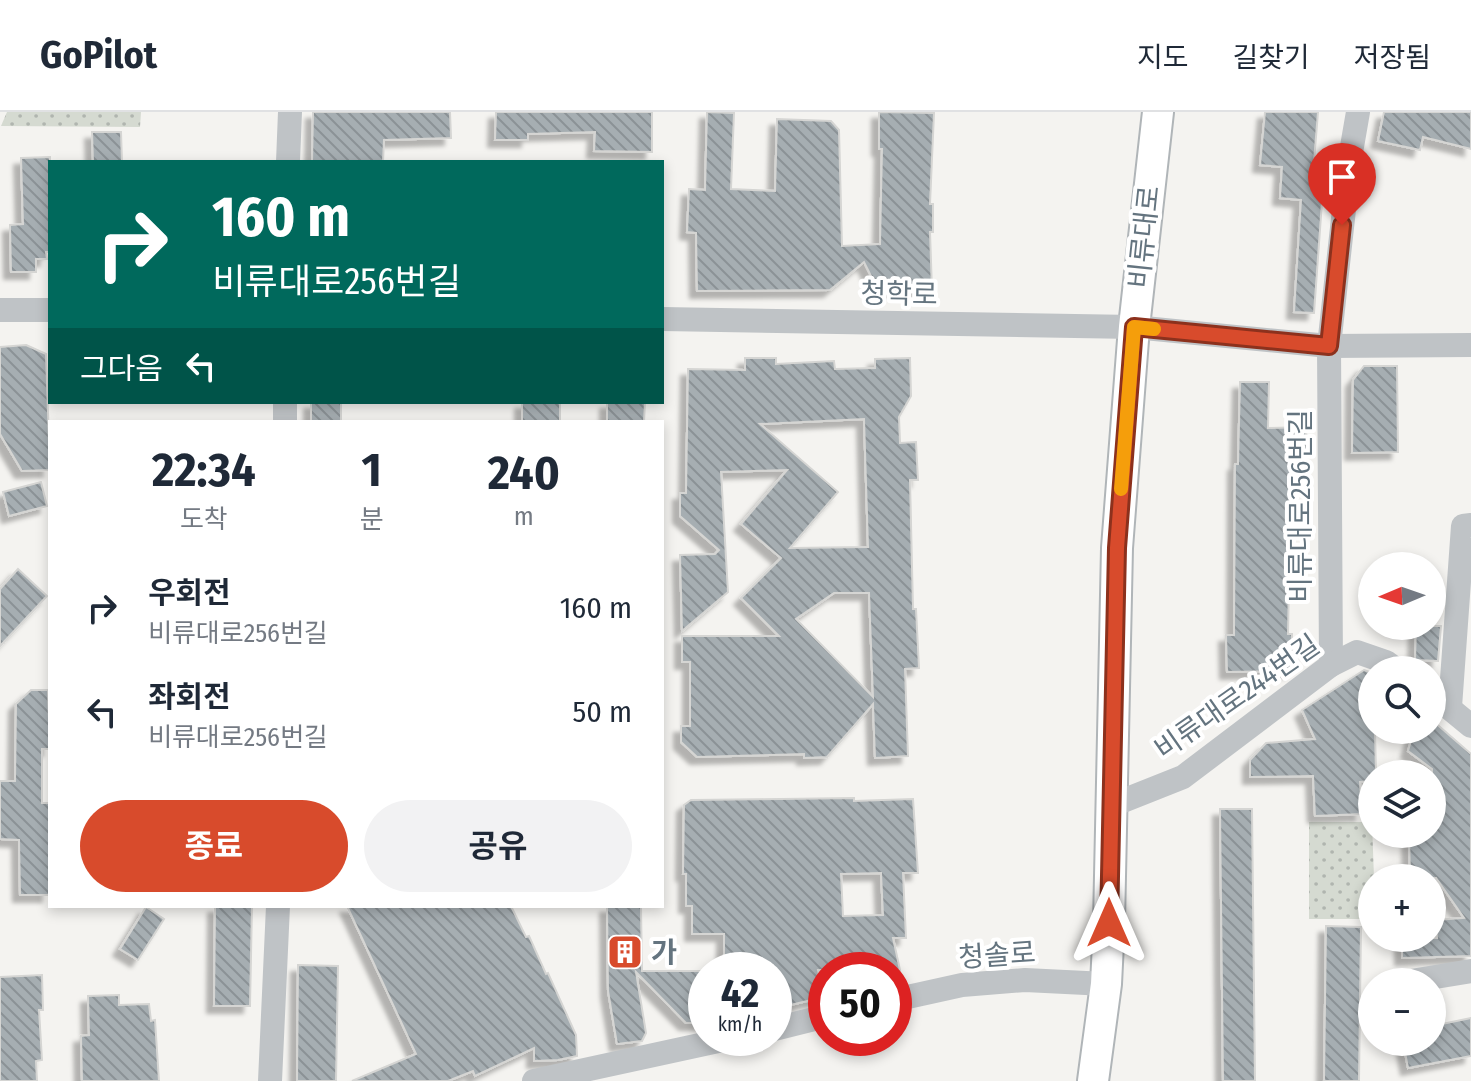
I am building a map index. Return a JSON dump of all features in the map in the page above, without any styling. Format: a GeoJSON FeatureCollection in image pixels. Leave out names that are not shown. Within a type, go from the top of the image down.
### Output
{"type":"FeatureCollection","features":[{"type":"Feature","properties":{"kind":"main road","name":"비류대로"},"geometry":{"type":"LineString","coordinates":[[1093,1081],[1106,984],[1109,923],[1117,548],[1134,327],[1158,112]]}},
{"type":"Feature","properties":{"kind":"street"},"geometry":{"type":"LineString","coordinates":[[288,160],[290,112]]}},
{"type":"Feature","properties":{"kind":"street","name":"비류대로256번길"},"geometry":{"type":"LineString","coordinates":[[1331,665],[1329,346],[1349,164],[1358,112]]}},
{"type":"Feature","properties":{"kind":"street"},"geometry":{"type":"LineString","coordinates":[[0,310],[48,310]]}},
{"type":"Feature","properties":{"kind":"street","name":"청학로"},"geometry":{"type":"LineString","coordinates":[[664,319],[1134,327]]}},
{"type":"Feature","properties":{"kind":"street"},"geometry":{"type":"LineString","coordinates":[[1134,327],[1329,346],[1471,345]]}},
{"type":"Feature","properties":{"kind":"street"},"geometry":{"type":"LineString","coordinates":[[1446,661],[1463,526],[1471,525]]}},
{"type":"Feature","properties":{"kind":"street","name":"비류대로244번길"},"geometry":{"type":"LineString","coordinates":[[1110,806],[1183,777],[1331,665],[1357,652],[1369,656]]}},
{"type":"Feature","properties":{"kind":"street"},"geometry":{"type":"LineString","coordinates":[[1446,705],[1471,726]]}},
{"type":"Feature","properties":{"kind":"street"},"geometry":{"type":"LineString","coordinates":[[270,1081],[278,908]]}},
{"type":"Feature","properties":{"kind":"street"},"geometry":{"type":"LineString","coordinates":[[1446,975],[1471,971]]}},
{"type":"Feature","properties":{"kind":"street","name":"청솔로"},"geometry":{"type":"LineString","coordinates":[[912,996],[962,985],[1025,980],[1106,984]]}},
{"type":"Feature","properties":{"kind":"street"},"geometry":{"type":"LineString","coordinates":[[534,1081],[688,1048]]}},
{"type":"Feature","properties":{"kind":"shaded area"},"geometry":{"type":"Polygon","coordinates":[[[7,112],[141,112],[140,127],[1,126],[7,112]]]}},
{"type":"Feature","properties":{"kind":"shaded area"},"geometry":{"type":"Polygon","coordinates":[[[1309,822],[1358,822],[1358,848],[1373,848],[1374,864],[1358,864],[1358,919],[1309,919],[1309,822]]]}},
{"type":"Feature","properties":{"kind":"building"},"geometry":{"type":"Polygon","coordinates":[[[313,112],[450,112],[451,138],[384,140],[383,160],[312,160],[313,112]]]}},
{"type":"Feature","properties":{"kind":"building"},"geometry":{"type":"Polygon","coordinates":[[[496,112],[652,112],[652,152],[594,151],[595,132],[528,134],[528,140],[495,140],[496,112]]]}},
{"type":"Feature","properties":{"kind":"building"},"geometry":{"type":"Polygon","coordinates":[[[707,112],[734,113],[731,189],[775,191],[777,119],[831,121],[839,130],[842,246],[880,244],[882,149],[879,149],[879,112],[934,113],[930,204],[933,204],[933,232],[930,232],[932,290],[882,291],[877,288],[864,262],[830,290],[697,291],[696,233],[687,232],[689,189],[705,190],[707,112]]]}},
{"type":"Feature","properties":{"kind":"building"},"geometry":{"type":"Polygon","coordinates":[[[1265,112],[1318,112],[1313,174],[1324,174],[1314,313],[1294,312],[1301,200],[1280,198],[1282,167],[1260,165],[1265,112]]]}},
{"type":"Feature","properties":{"kind":"building"},"geometry":{"type":"Polygon","coordinates":[[[1384,112],[1471,112],[1471,149],[1423,137],[1420,150],[1378,141],[1384,112]]]}},
{"type":"Feature","properties":{"kind":"building"},"geometry":{"type":"Polygon","coordinates":[[[92,132],[121,132],[122,160],[93,160],[92,132]]]}},
{"type":"Feature","properties":{"kind":"building"},"geometry":{"type":"Polygon","coordinates":[[[50,157],[48,252],[47,259],[36,259],[36,272],[11,272],[10,225],[23,224],[21,158],[50,157]]]}},
{"type":"Feature","properties":{"kind":"building"},"geometry":{"type":"Polygon","coordinates":[[[26,345],[46,354],[48,470],[22,471],[0,434],[0,347],[26,345]]]}},
{"type":"Feature","properties":{"kind":"building"},"geometry":{"type":"Polygon","coordinates":[[[745,358],[776,358],[776,364],[834,361],[835,369],[875,368],[875,359],[910,358],[911,396],[899,417],[900,443],[916,442],[918,480],[910,480],[913,609],[916,609],[919,668],[905,669],[908,756],[875,758],[873,704],[827,757],[804,758],[804,754],[697,757],[681,742],[681,726],[690,726],[690,662],[682,662],[682,636],[779,636],[741,598],[781,558],[741,524],[787,470],[721,472],[728,592],[682,631],[680,555],[715,554],[719,550],[680,516],[680,493],[686,493],[688,369],[745,370],[745,358]],[[864,419],[760,424],[838,492],[790,548],[868,547],[864,419]],[[834,593],[796,619],[873,697],[869,593],[834,593]]]}},
{"type":"Feature","properties":{"kind":"building"},"geometry":{"type":"Polygon","coordinates":[[[1364,366],[1397,366],[1398,452],[1352,453],[1353,380],[1364,366]]]}},
{"type":"Feature","properties":{"kind":"building"},"geometry":{"type":"Polygon","coordinates":[[[1240,382],[1269,382],[1268,428],[1306,427],[1307,456],[1294,456],[1294,583],[1289,583],[1288,634],[1292,634],[1292,671],[1227,672],[1226,635],[1234,635],[1235,464],[1238,464],[1240,382]]]}},
{"type":"Feature","properties":{"kind":"building"},"geometry":{"type":"Polygon","coordinates":[[[311,404],[341,404],[341,420],[311,420],[311,404]]]}},
{"type":"Feature","properties":{"kind":"building"},"geometry":{"type":"Polygon","coordinates":[[[522,404],[560,404],[560,420],[522,420],[522,404]]]}},
{"type":"Feature","properties":{"kind":"building"},"geometry":{"type":"Polygon","coordinates":[[[607,404],[645,404],[644,420],[607,420],[607,404]]]}},
{"type":"Feature","properties":{"kind":"building"},"geometry":{"type":"Polygon","coordinates":[[[41,482],[47,506],[9,516],[3,492],[41,482]]]}},
{"type":"Feature","properties":{"kind":"building"},"geometry":{"type":"Polygon","coordinates":[[[18,569],[47,596],[0,646],[0,589],[18,569]]]}},
{"type":"Feature","properties":{"kind":"building"},"geometry":{"type":"Polygon","coordinates":[[[1416,640],[1440,640],[1438,656],[1415,656],[1416,640]]]}},
{"type":"Feature","properties":{"kind":"building"},"geometry":{"type":"Polygon","coordinates":[[[1358,674],[1358,744],[1375,744],[1376,760],[1358,760],[1358,814],[1315,816],[1313,776],[1250,777],[1250,760],[1266,743],[1315,739],[1302,710],[1358,674]]]}},
{"type":"Feature","properties":{"kind":"building"},"geometry":{"type":"Polygon","coordinates":[[[31,690],[48,690],[48,749],[42,749],[42,803],[48,803],[48,895],[20,895],[19,840],[0,839],[0,781],[15,781],[16,704],[31,690]]]}},
{"type":"Feature","properties":{"kind":"building"},"geometry":{"type":"Polygon","coordinates":[[[1446,732],[1471,754],[1471,956],[1402,958],[1402,952],[1446,952],[1446,919],[1464,918],[1446,892],[1446,864],[1410,864],[1409,848],[1446,848],[1446,760],[1420,760],[1408,751],[1410,744],[1446,744],[1446,732]]]}},
{"type":"Feature","properties":{"kind":"building"},"geometry":{"type":"Polygon","coordinates":[[[913,799],[918,873],[903,873],[906,938],[893,938],[896,952],[808,952],[808,1001],[792,1005],[792,952],[724,952],[724,934],[692,934],[692,906],[686,906],[686,874],[683,874],[684,805],[691,800],[913,799]],[[881,873],[841,874],[843,916],[883,915],[881,873]]]}},
{"type":"Feature","properties":{"kind":"building"},"geometry":{"type":"Polygon","coordinates":[[[1220,809],[1252,809],[1255,1081],[1223,1081],[1220,809]]]}},
{"type":"Feature","properties":{"kind":"building"},"geometry":{"type":"Polygon","coordinates":[[[145,908],[164,919],[138,960],[120,949],[145,908]]]}},
{"type":"Feature","properties":{"kind":"building"},"geometry":{"type":"Polygon","coordinates":[[[215,908],[252,908],[250,1006],[214,1006],[215,908]]]}},
{"type":"Feature","properties":{"kind":"building"},"geometry":{"type":"Polygon","coordinates":[[[348,908],[512,908],[548,973],[576,1035],[577,1056],[534,1061],[534,1048],[475,1076],[473,1071],[448,1081],[352,1081],[416,1054],[348,908]]]}},
{"type":"Feature","properties":{"kind":"building"},"geometry":{"type":"Polygon","coordinates":[[[607,908],[641,908],[642,971],[688,971],[688,1023],[636,972],[646,1033],[642,1041],[617,1044],[608,991],[607,908]]]}},
{"type":"Feature","properties":{"kind":"building"},"geometry":{"type":"Polygon","coordinates":[[[1326,926],[1358,927],[1358,952],[1361,952],[1360,968],[1358,968],[1359,1081],[1324,1081],[1326,926]]]}},
{"type":"Feature","properties":{"kind":"building"},"geometry":{"type":"Polygon","coordinates":[[[298,965],[338,966],[336,1081],[297,1081],[298,965]]]}},
{"type":"Feature","properties":{"kind":"building"},"geometry":{"type":"Polygon","coordinates":[[[42,975],[43,1010],[39,1010],[42,1060],[36,1061],[37,1081],[0,1081],[0,977],[42,975]]]}},
{"type":"Feature","properties":{"kind":"building"},"geometry":{"type":"Polygon","coordinates":[[[119,995],[119,1005],[149,1004],[151,1021],[155,1020],[159,1081],[82,1081],[81,1036],[89,1035],[88,996],[119,995]]]}},
{"type":"Feature","properties":{"kind":"building"},"geometry":{"type":"Polygon","coordinates":[[[1471,1018],[1471,1056],[1408,1068],[1406,1056],[1446,1056],[1446,1023],[1471,1018]]]}},
{"type":"Feature","properties":{"kind":"slow traffic"},"geometry":{"type":"LineString","coordinates":[[1121,489],[1134,327],[1154,329]]}},
{"type":"Feature","properties":{"kind":"place","name":"가"},"geometry":{"type":"Point","coordinates":[625,952]}},
{"type":"Feature","properties":{"kind":"route"},"geometry":{"type":"LineString","coordinates":[[1109,923],[1117,548],[1134,327],[1329,346],[1342,225]]}}]}
